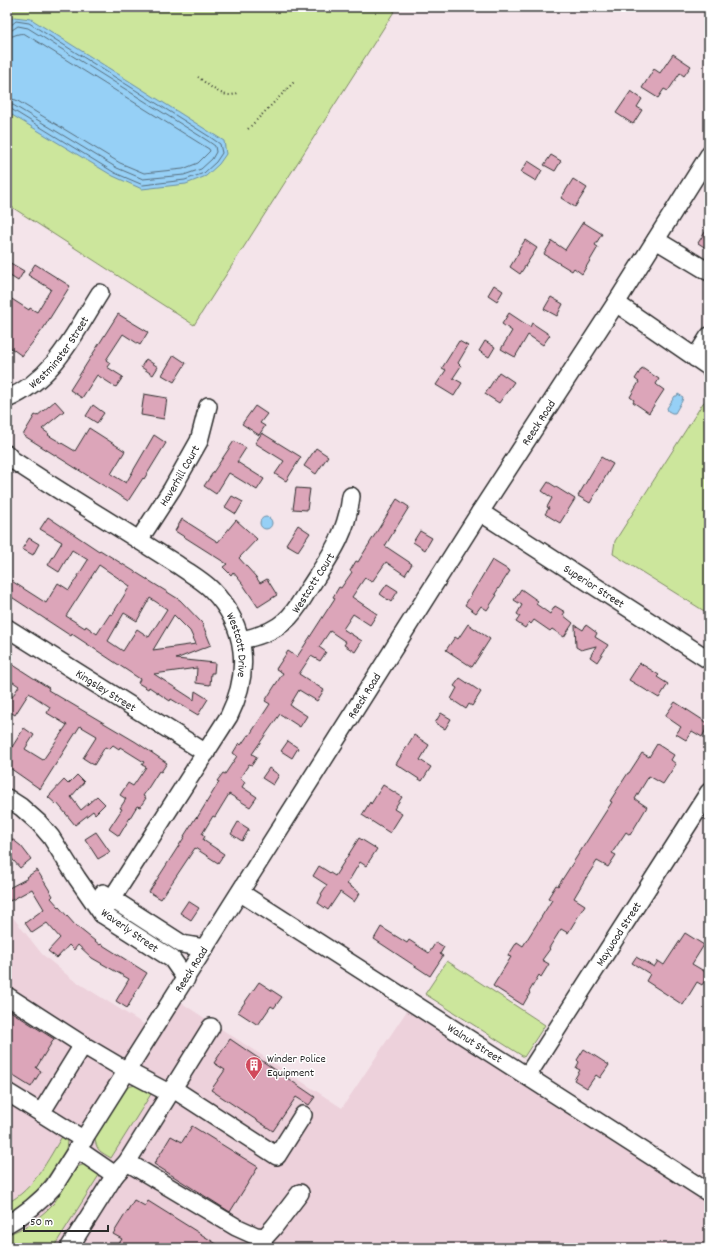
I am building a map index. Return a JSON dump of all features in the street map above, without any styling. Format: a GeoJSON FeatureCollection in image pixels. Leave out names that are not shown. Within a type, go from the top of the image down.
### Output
{"type":"FeatureCollection","features":[{"type":"Feature","properties":{"kind":"street","name":"Reeck Road"},"geometry":{"type":"LineString","coordinates":[[7,1224],[38,1204],[54,1186],[241,893],[480,512],[656,240],[709,155]]}},
{"type":"Feature","properties":{"kind":"street"},"geometry":{"type":"LineString","coordinates":[[656,240],[709,272]]}},
{"type":"Feature","properties":{"kind":"street","name":"Westminster Street"},"geometry":{"type":"LineString","coordinates":[[7,399],[17,395],[34,384],[54,365],[100,293]]}},
{"type":"Feature","properties":{"kind":"street"},"geometry":{"type":"LineString","coordinates":[[616,302],[702,363],[709,336]]}},
{"type":"Feature","properties":{"kind":"street","name":"Haverhill Court"},"geometry":{"type":"LineString","coordinates":[[139,540],[172,489],[200,441],[208,406]]}},
{"type":"Feature","properties":{"kind":"street","name":"Westcott Drive"},"geometry":{"type":"LineString","coordinates":[[7,454],[11,459],[139,540],[201,581],[212,590],[225,605],[236,624],[243,654],[243,669],[238,695],[229,716],[102,914]]}},
{"type":"Feature","properties":{"kind":"street","name":"Westcott Court"},"geometry":{"type":"LineString","coordinates":[[240,640],[256,637],[272,630],[284,622],[294,611],[339,542],[349,512],[351,496]]}},
{"type":"Feature","properties":{"kind":"street","name":"Superior Street"},"geometry":{"type":"LineString","coordinates":[[480,512],[709,660]]}},
{"type":"Feature","properties":{"kind":"street","name":"Kingsley Street"},"geometry":{"type":"LineString","coordinates":[[7,628],[206,752]]}},
{"type":"Feature","properties":{"kind":"street","name":"Maywood Street"},"geometry":{"type":"LineString","coordinates":[[527,1076],[709,792]]}},
{"type":"Feature","properties":{"kind":"street","name":"Waverly Street"},"geometry":{"type":"LineString","coordinates":[[7,798],[39,823],[59,849],[102,914],[172,959],[186,979]]}},
{"type":"Feature","properties":{"kind":"street","name":"Waverly Street"},"geometry":{"type":"LineString","coordinates":[[77,878],[182,944],[205,948]]}},
{"type":"Feature","properties":{"kind":"street","name":"Walnut Street"},"geometry":{"type":"LineString","coordinates":[[241,893],[709,1193]]}},
{"type":"Feature","properties":{"kind":"street"},"geometry":{"type":"LineString","coordinates":[[7,996],[127,1072],[171,1091],[277,1156],[303,1115]]}},
{"type":"Feature","properties":{"kind":"street"},"geometry":{"type":"LineString","coordinates":[[69,1248],[115,1175],[127,1162],[211,1027]]}},
{"type":"Feature","properties":{"kind":"street"},"geometry":{"type":"LineString","coordinates":[[40,1113],[83,1045]]}},
{"type":"Feature","properties":{"kind":"street"},"geometry":{"type":"LineString","coordinates":[[7,1092],[40,1113],[80,1144],[115,1175]]}},
{"type":"Feature","properties":{"kind":"street"},"geometry":{"type":"LineString","coordinates":[[127,1162],[236,1227],[256,1236],[265,1237],[300,1193]]}},
{"type":"Feature","properties":{"kind":"path"},"geometry":{"type":"LineString","coordinates":[[198,77],[221,93],[229,96],[235,95],[239,92]]}},
{"type":"Feature","properties":{"kind":"path"},"geometry":{"type":"LineString","coordinates":[[248,129],[294,82]]}},
{"type":"Feature","properties":{"kind":"shaded area"},"geometry":{"type":"Polygon","coordinates":[[[7,910],[42,954],[72,979],[153,1030],[174,998],[342,1108],[412,1003],[709,1193],[709,1248],[7,1248],[7,910]]]}},
{"type":"Feature","properties":{"kind":"green space"},"geometry":{"type":"Polygon","coordinates":[[[7,7],[397,7],[194,325],[7,204],[7,7]]]}},
{"type":"Feature","properties":{"kind":"green space"},"geometry":{"type":"Polygon","coordinates":[[[709,398],[709,614],[613,554],[615,541],[703,403],[709,398]]]}},
{"type":"Feature","properties":{"kind":"green space"},"geometry":{"type":"Polygon","coordinates":[[[447,961],[545,1025],[524,1057],[425,994],[447,961]]]}},
{"type":"Feature","properties":{"kind":"green space"},"geometry":{"type":"Polygon","coordinates":[[[136,1085],[150,1092],[151,1094],[111,1158],[98,1148],[95,1138],[127,1087],[136,1085]]]}},
{"type":"Feature","properties":{"kind":"green space"},"geometry":{"type":"Polygon","coordinates":[[[63,1135],[67,1142],[66,1149],[48,1177],[26,1202],[7,1214],[7,1203],[17,1197],[33,1182],[46,1164],[63,1135]]]}},
{"type":"Feature","properties":{"kind":"green space"},"geometry":{"type":"Polygon","coordinates":[[[85,1164],[101,1172],[53,1248],[7,1248],[7,1235],[29,1225],[46,1211],[54,1203],[77,1167],[85,1164]]]}},
{"type":"Feature","properties":{"kind":"water"},"geometry":{"type":"Polygon","coordinates":[[[14,17],[31,19],[224,141],[226,154],[219,164],[206,176],[186,184],[142,189],[113,176],[7,112],[7,23],[14,17]]]}},
{"type":"Feature","properties":{"kind":"water"},"geometry":{"type":"Polygon","coordinates":[[[678,394],[683,397],[682,401],[675,413],[672,413],[668,411],[667,408],[678,394]]]}},
{"type":"Feature","properties":{"kind":"water"},"geometry":{"type":"Polygon","coordinates":[[[264,517],[268,517],[272,523],[268,529],[264,529],[260,525],[260,521],[264,517]]]}},
{"type":"Feature","properties":{"kind":"building"},"geometry":{"type":"Polygon","coordinates":[[[673,54],[691,66],[684,76],[680,73],[668,91],[664,89],[658,98],[642,88],[654,69],[660,73],[673,54]]]}},
{"type":"Feature","properties":{"kind":"building"},"geometry":{"type":"Polygon","coordinates":[[[631,91],[642,99],[637,107],[642,110],[633,124],[616,113],[631,91]]]}},
{"type":"Feature","properties":{"kind":"building"},"geometry":{"type":"Polygon","coordinates":[[[551,155],[561,161],[555,171],[544,165],[551,155]]]}},
{"type":"Feature","properties":{"kind":"building"},"geometry":{"type":"Polygon","coordinates":[[[528,161],[542,170],[536,181],[521,172],[528,161]]]}},
{"type":"Feature","properties":{"kind":"building"},"geometry":{"type":"Polygon","coordinates":[[[573,179],[587,188],[575,207],[561,198],[573,179]]]}},
{"type":"Feature","properties":{"kind":"building"},"geometry":{"type":"Polygon","coordinates":[[[583,222],[602,234],[595,245],[598,247],[582,274],[574,268],[572,271],[544,254],[552,241],[565,250],[583,222]]]}},
{"type":"Feature","properties":{"kind":"building"},"geometry":{"type":"Polygon","coordinates":[[[709,226],[709,250],[698,243],[709,226]]]}},
{"type":"Feature","properties":{"kind":"building"},"geometry":{"type":"Polygon","coordinates":[[[525,240],[537,248],[520,274],[510,267],[525,240]]]}},
{"type":"Feature","properties":{"kind":"building"},"geometry":{"type":"Polygon","coordinates":[[[7,261],[24,271],[18,281],[7,274],[7,261]]]}},
{"type":"Feature","properties":{"kind":"building"},"geometry":{"type":"Polygon","coordinates":[[[35,264],[70,286],[43,329],[22,356],[7,345],[7,296],[29,310],[30,308],[37,312],[51,289],[28,275],[35,264]]]}},
{"type":"Feature","properties":{"kind":"building"},"geometry":{"type":"Polygon","coordinates":[[[494,285],[503,291],[497,301],[488,295],[494,285]]]}},
{"type":"Feature","properties":{"kind":"building"},"geometry":{"type":"Polygon","coordinates":[[[551,297],[563,304],[557,316],[544,309],[551,297]]]}},
{"type":"Feature","properties":{"kind":"building"},"geometry":{"type":"Polygon","coordinates":[[[509,313],[530,327],[532,323],[550,335],[543,345],[528,335],[515,357],[501,349],[512,331],[502,324],[509,313]]]}},
{"type":"Feature","properties":{"kind":"building"},"geometry":{"type":"Polygon","coordinates":[[[118,314],[148,332],[140,345],[123,334],[106,360],[110,363],[107,367],[123,377],[116,387],[97,375],[82,398],[70,390],[118,314]]]}},
{"type":"Feature","properties":{"kind":"building"},"geometry":{"type":"Polygon","coordinates":[[[459,341],[468,346],[458,363],[461,366],[453,378],[462,383],[454,396],[436,385],[446,370],[442,368],[459,341]]]}},
{"type":"Feature","properties":{"kind":"building"},"geometry":{"type":"Polygon","coordinates":[[[485,341],[495,347],[489,357],[479,351],[485,341]]]}},
{"type":"Feature","properties":{"kind":"building"},"geometry":{"type":"Polygon","coordinates":[[[174,355],[186,363],[174,382],[162,375],[174,355]]]}},
{"type":"Feature","properties":{"kind":"building"},"geometry":{"type":"Polygon","coordinates":[[[146,359],[158,367],[153,375],[141,367],[146,359]]]}},
{"type":"Feature","properties":{"kind":"building"},"geometry":{"type":"Polygon","coordinates":[[[642,368],[659,379],[656,384],[664,390],[649,413],[633,402],[634,400],[630,397],[639,382],[635,379],[642,368]]]}},
{"type":"Feature","properties":{"kind":"building"},"geometry":{"type":"Polygon","coordinates":[[[499,372],[514,382],[499,403],[485,394],[499,372]]]}},
{"type":"Feature","properties":{"kind":"building"},"geometry":{"type":"Polygon","coordinates":[[[144,394],[167,398],[164,419],[141,415],[144,394]]]}},
{"type":"Feature","properties":{"kind":"building"},"geometry":{"type":"Polygon","coordinates":[[[55,401],[64,411],[42,429],[49,434],[48,435],[75,451],[89,428],[125,451],[111,474],[126,483],[154,435],[166,443],[144,479],[143,478],[128,501],[23,435],[35,415],[37,416],[55,401]]]}},
{"type":"Feature","properties":{"kind":"building"},"geometry":{"type":"Polygon","coordinates":[[[93,405],[104,413],[97,423],[86,416],[93,405]]]}},
{"type":"Feature","properties":{"kind":"building"},"geometry":{"type":"Polygon","coordinates":[[[255,406],[267,414],[260,423],[265,426],[259,435],[242,424],[255,406]]]}},
{"type":"Feature","properties":{"kind":"building"},"geometry":{"type":"Polygon","coordinates":[[[262,433],[301,457],[286,481],[275,474],[284,461],[255,443],[262,433]]]}},
{"type":"Feature","properties":{"kind":"building"},"geometry":{"type":"Polygon","coordinates":[[[234,441],[246,448],[237,462],[264,479],[257,490],[229,473],[216,494],[204,486],[234,441]]]}},
{"type":"Feature","properties":{"kind":"building"},"geometry":{"type":"Polygon","coordinates":[[[316,448],[328,456],[316,474],[304,466],[316,448]]]}},
{"type":"Feature","properties":{"kind":"building"},"geometry":{"type":"Polygon","coordinates":[[[601,457],[613,464],[590,503],[578,496],[601,457]]]}},
{"type":"Feature","properties":{"kind":"building"},"geometry":{"type":"Polygon","coordinates":[[[548,482],[575,499],[560,523],[545,514],[549,508],[547,507],[552,498],[542,491],[548,482]]]}},
{"type":"Feature","properties":{"kind":"building"},"geometry":{"type":"Polygon","coordinates":[[[296,488],[310,489],[307,510],[293,509],[296,488]]]}},
{"type":"Feature","properties":{"kind":"building"},"geometry":{"type":"Polygon","coordinates":[[[232,496],[243,502],[236,514],[225,507],[232,496]]]}},
{"type":"Feature","properties":{"kind":"building"},"geometry":{"type":"Polygon","coordinates":[[[397,499],[409,507],[385,546],[412,564],[405,575],[386,562],[372,582],[365,578],[364,579],[352,597],[377,614],[370,625],[353,614],[343,629],[362,641],[355,652],[344,645],[346,642],[330,631],[319,647],[326,652],[320,661],[311,656],[299,674],[324,690],[317,701],[299,690],[290,705],[307,716],[300,727],[280,714],[252,754],[257,757],[252,765],[249,764],[240,778],[245,782],[242,787],[257,797],[250,807],[229,794],[215,817],[213,816],[202,834],[205,836],[203,840],[224,854],[218,863],[195,848],[161,899],[149,892],[196,817],[197,818],[219,782],[217,781],[223,773],[225,774],[237,756],[233,753],[239,743],[241,745],[248,735],[249,736],[270,704],[265,701],[283,673],[276,669],[288,651],[297,657],[335,598],[333,597],[339,587],[341,588],[352,572],[350,571],[356,561],[358,562],[397,499]]]}},
{"type":"Feature","properties":{"kind":"building"},"geometry":{"type":"Polygon","coordinates":[[[48,517],[99,551],[100,550],[180,600],[202,623],[211,645],[176,659],[215,663],[214,673],[211,673],[210,685],[196,683],[197,668],[154,674],[194,700],[195,691],[208,699],[198,715],[171,699],[170,701],[149,687],[148,689],[138,683],[140,679],[72,634],[71,636],[7,594],[7,578],[46,603],[58,583],[69,590],[88,560],[72,550],[59,572],[48,565],[62,542],[40,529],[48,517]],[[99,565],[66,616],[85,628],[86,626],[97,634],[110,614],[112,615],[130,586],[99,565]],[[150,598],[137,621],[124,613],[108,641],[123,651],[137,629],[149,637],[167,609],[150,598]],[[174,615],[153,650],[196,644],[190,631],[174,615]]]}},
{"type":"Feature","properties":{"kind":"building"},"geometry":{"type":"Polygon","coordinates":[[[182,519],[218,542],[236,520],[257,539],[239,558],[260,583],[267,579],[277,595],[258,607],[233,572],[231,575],[223,567],[227,564],[175,531],[182,519]]]}},
{"type":"Feature","properties":{"kind":"building"},"geometry":{"type":"Polygon","coordinates":[[[298,525],[310,533],[298,551],[286,544],[298,525]]]}},
{"type":"Feature","properties":{"kind":"building"},"geometry":{"type":"Polygon","coordinates":[[[420,531],[432,538],[425,550],[413,542],[420,531]]]}},
{"type":"Feature","properties":{"kind":"building"},"geometry":{"type":"Polygon","coordinates":[[[29,538],[39,544],[33,555],[22,549],[29,538]]]}},
{"type":"Feature","properties":{"kind":"building"},"geometry":{"type":"Polygon","coordinates":[[[492,560],[510,571],[495,594],[497,595],[487,610],[481,606],[476,613],[465,605],[492,560]]]}},
{"type":"Feature","properties":{"kind":"building"},"geometry":{"type":"Polygon","coordinates":[[[387,584],[398,591],[391,602],[380,594],[387,584]]]}},
{"type":"Feature","properties":{"kind":"building"},"geometry":{"type":"Polygon","coordinates":[[[521,589],[538,601],[536,604],[550,614],[555,606],[565,612],[563,615],[573,623],[564,637],[552,629],[550,631],[534,620],[531,624],[529,622],[525,628],[516,622],[520,616],[517,614],[522,605],[514,600],[521,589]]]}},
{"type":"Feature","properties":{"kind":"building"},"geometry":{"type":"Polygon","coordinates":[[[468,624],[490,639],[472,667],[446,650],[455,637],[458,639],[468,624]]]}},
{"type":"Feature","properties":{"kind":"building"},"geometry":{"type":"Polygon","coordinates":[[[575,625],[583,630],[586,625],[597,633],[595,637],[608,645],[597,662],[590,657],[596,646],[581,650],[576,647],[575,625]]]}},
{"type":"Feature","properties":{"kind":"building"},"geometry":{"type":"Polygon","coordinates":[[[7,661],[49,688],[48,690],[136,742],[167,763],[161,772],[159,771],[143,796],[146,798],[140,807],[137,806],[119,836],[109,829],[122,809],[120,808],[126,799],[120,795],[128,783],[133,786],[146,767],[142,765],[144,762],[120,747],[119,749],[113,745],[109,749],[105,747],[94,765],[83,758],[97,736],[80,726],[40,789],[7,766],[7,755],[24,728],[34,735],[25,749],[43,760],[67,725],[47,713],[50,707],[29,693],[15,715],[7,710],[7,705],[19,686],[7,678],[7,661]]]}},
{"type":"Feature","properties":{"kind":"building"},"geometry":{"type":"Polygon","coordinates":[[[640,663],[659,675],[657,677],[668,684],[659,698],[629,680],[640,663]]]}},
{"type":"Feature","properties":{"kind":"building"},"geometry":{"type":"Polygon","coordinates":[[[460,678],[481,692],[472,706],[469,704],[466,709],[451,699],[457,688],[454,686],[460,678]]]}},
{"type":"Feature","properties":{"kind":"building"},"geometry":{"type":"Polygon","coordinates":[[[675,702],[709,724],[702,737],[692,731],[686,740],[676,734],[681,727],[665,716],[675,702]]]}},
{"type":"Feature","properties":{"kind":"building"},"geometry":{"type":"Polygon","coordinates":[[[441,713],[451,719],[445,729],[435,723],[441,713]]]}},
{"type":"Feature","properties":{"kind":"building"},"geometry":{"type":"Polygon","coordinates":[[[414,735],[429,745],[420,760],[431,767],[422,781],[396,764],[414,735]]]}},
{"type":"Feature","properties":{"kind":"building"},"geometry":{"type":"Polygon","coordinates":[[[288,741],[298,748],[292,758],[281,751],[288,741]]]}},
{"type":"Feature","properties":{"kind":"building"},"geometry":{"type":"Polygon","coordinates":[[[657,744],[674,755],[671,760],[676,764],[663,784],[649,776],[635,799],[647,807],[630,835],[626,832],[612,853],[616,855],[608,867],[597,861],[584,881],[574,898],[585,905],[568,933],[561,929],[549,948],[550,949],[542,960],[549,964],[541,977],[539,975],[523,1005],[493,986],[511,957],[508,956],[517,942],[523,946],[552,900],[548,898],[556,885],[558,886],[612,802],[610,801],[642,753],[649,757],[657,744]]]}},
{"type":"Feature","properties":{"kind":"building"},"geometry":{"type":"Polygon","coordinates":[[[269,768],[279,775],[273,785],[262,778],[269,768]]]}},
{"type":"Feature","properties":{"kind":"building"},"geometry":{"type":"Polygon","coordinates":[[[77,775],[84,782],[71,797],[81,810],[97,796],[105,804],[95,814],[93,811],[75,825],[57,803],[56,804],[48,797],[64,780],[68,784],[77,775]]]}},
{"type":"Feature","properties":{"kind":"building"},"geometry":{"type":"Polygon","coordinates":[[[383,785],[402,797],[394,809],[402,814],[390,833],[362,815],[383,785]]]}},
{"type":"Feature","properties":{"kind":"building"},"geometry":{"type":"Polygon","coordinates":[[[238,822],[249,829],[242,841],[231,834],[238,822]]]}},
{"type":"Feature","properties":{"kind":"building"},"geometry":{"type":"Polygon","coordinates":[[[96,832],[110,852],[98,859],[85,839],[96,832]]]}},
{"type":"Feature","properties":{"kind":"building"},"geometry":{"type":"Polygon","coordinates":[[[7,835],[21,846],[31,859],[20,868],[7,853],[7,835]]]}},
{"type":"Feature","properties":{"kind":"building"},"geometry":{"type":"Polygon","coordinates":[[[359,838],[377,849],[366,866],[360,862],[347,884],[360,893],[354,902],[340,892],[328,910],[318,903],[322,895],[321,894],[327,885],[313,876],[319,866],[335,876],[359,838]]]}},
{"type":"Feature","properties":{"kind":"building"},"geometry":{"type":"Polygon","coordinates":[[[37,870],[53,896],[51,898],[75,925],[100,945],[101,944],[147,973],[127,1008],[116,1001],[129,979],[92,958],[78,945],[74,950],[69,945],[57,958],[48,951],[60,938],[47,923],[32,933],[25,923],[44,909],[32,889],[10,901],[7,895],[7,889],[28,878],[27,877],[37,870]]]}},
{"type":"Feature","properties":{"kind":"building"},"geometry":{"type":"Polygon","coordinates":[[[188,901],[199,908],[191,920],[180,913],[188,901]]]}},
{"type":"Feature","properties":{"kind":"building"},"geometry":{"type":"Polygon","coordinates":[[[381,927],[407,943],[409,940],[429,953],[436,942],[444,947],[440,954],[443,956],[430,976],[374,939],[381,927]]]}},
{"type":"Feature","properties":{"kind":"building"},"geometry":{"type":"Polygon","coordinates":[[[685,933],[704,945],[692,964],[709,974],[702,985],[697,982],[683,1005],[646,981],[650,974],[632,963],[636,957],[654,967],[658,961],[664,965],[685,933]]]}},
{"type":"Feature","properties":{"kind":"building"},"geometry":{"type":"Polygon","coordinates":[[[259,982],[282,997],[274,1008],[271,1006],[258,1025],[238,1012],[259,982]]]}},
{"type":"Feature","properties":{"kind":"building"},"geometry":{"type":"Polygon","coordinates":[[[7,1009],[54,1039],[36,1068],[41,1071],[31,1087],[7,1072],[7,1009]]]}},
{"type":"Feature","properties":{"kind":"building","name":"Winder Police Equipment"},"geometry":{"type":"Polygon","coordinates":[[[230,1039],[315,1097],[309,1105],[296,1097],[273,1131],[211,1090],[225,1070],[214,1063],[230,1039]]]}},
{"type":"Feature","properties":{"kind":"building"},"geometry":{"type":"Polygon","coordinates":[[[584,1049],[609,1065],[600,1078],[596,1075],[587,1088],[574,1080],[580,1070],[576,1068],[579,1062],[577,1060],[584,1049]]]}},
{"type":"Feature","properties":{"kind":"building"},"geometry":{"type":"Polygon","coordinates":[[[192,1126],[258,1167],[230,1212],[154,1164],[171,1136],[182,1142],[192,1126]]]}},
{"type":"Feature","properties":{"kind":"building"},"geometry":{"type":"Polygon","coordinates":[[[134,1200],[145,1206],[148,1201],[223,1248],[116,1248],[122,1239],[113,1234],[134,1200]]]}},
{"type":"Feature","properties":{"kind":"place","name":"Winder Police Equipment"},"geometry":{"type":"Point","coordinates":[254,1080]}}]}
